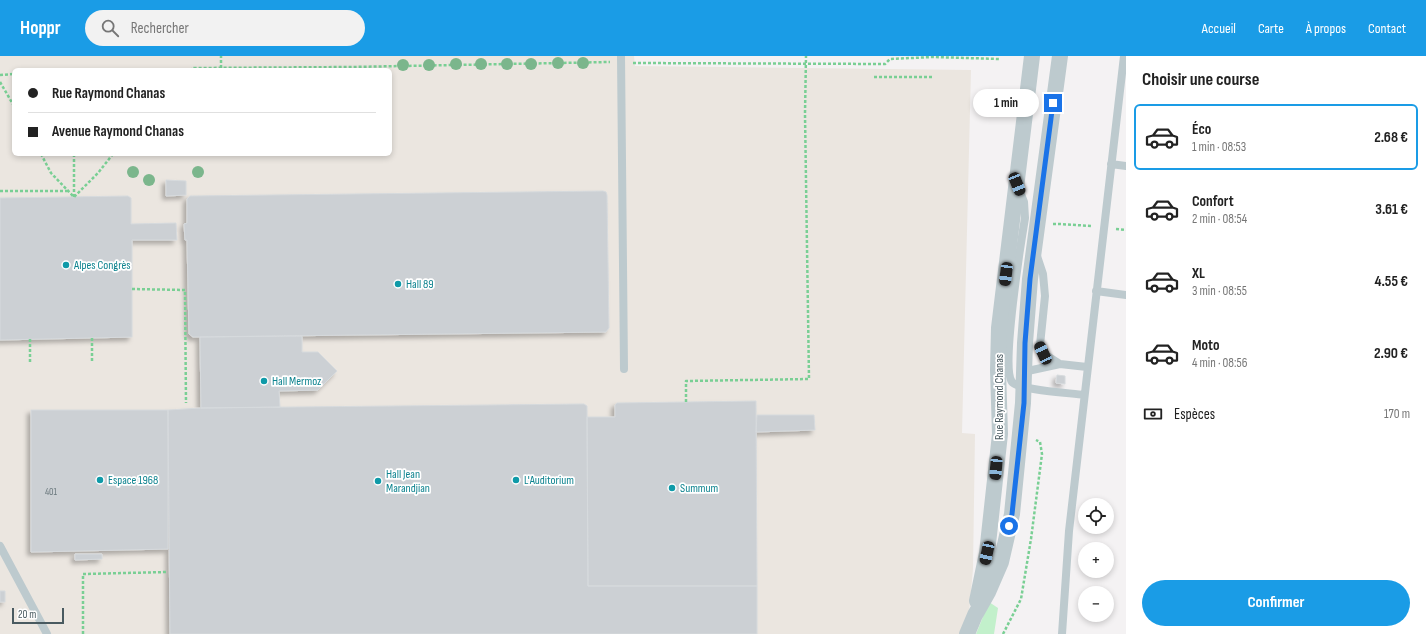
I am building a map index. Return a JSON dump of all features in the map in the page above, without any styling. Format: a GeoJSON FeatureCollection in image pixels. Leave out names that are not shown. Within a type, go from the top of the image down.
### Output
{"type":"FeatureCollection","features":[{"type":"Feature","properties":{"kind":"street","name":"Rue Raymond Chanas"},"geometry":{"type":"LineString","coordinates":[[975,615],[987,553],[993,505],[1000,434],[999,328],[1032,56]]}},
{"type":"Feature","properties":{"kind":"street","name":"Rue Raymond Chanas"},"geometry":{"type":"LineString","coordinates":[[975,615],[988,592],[1001,562],[1012,514],[1021,385],[1017,343],[1030,279],[1060,56]]}},
{"type":"Feature","properties":{"kind":"street"},"geometry":{"type":"LineString","coordinates":[[967,634],[975,615]]}},
{"type":"Feature","properties":{"kind":"lane"},"geometry":{"type":"LineString","coordinates":[[1062,634],[1069,531],[1124,56]]}},
{"type":"Feature","properties":{"kind":"lane"},"geometry":{"type":"LineString","coordinates":[[621,59],[624,369]]}},
{"type":"Feature","properties":{"kind":"lane"},"geometry":{"type":"LineString","coordinates":[[1111,164],[1126,166]]}},
{"type":"Feature","properties":{"kind":"lane"},"geometry":{"type":"LineString","coordinates":[[1017,184],[1024,202],[1025,218],[1017,343]]}},
{"type":"Feature","properties":{"kind":"lane"},"geometry":{"type":"LineString","coordinates":[[1035,242],[1037,259],[1043,274],[1045,296],[1040,345],[1043,353],[1060,364],[1087,367]]}},
{"type":"Feature","properties":{"kind":"lane"},"geometry":{"type":"LineString","coordinates":[[1096,291],[1126,295]]}},
{"type":"Feature","properties":{"kind":"lane"},"geometry":{"type":"LineString","coordinates":[[999,393],[1021,385],[1060,364]]}},
{"type":"Feature","properties":{"kind":"lane"},"geometry":{"type":"LineString","coordinates":[[1021,385],[1084,395]]}},
{"type":"Feature","properties":{"kind":"lane"},"geometry":{"type":"LineString","coordinates":[[0,546],[47,634]]}},
{"type":"Feature","properties":{"kind":"path"},"geometry":{"type":"LineString","coordinates":[[221,56],[221,68]]}},
{"type":"Feature","properties":{"kind":"path"},"geometry":{"type":"LineString","coordinates":[[686,402],[686,381],[809,379],[805,99],[806,56]]}},
{"type":"Feature","properties":{"kind":"path"},"geometry":{"type":"LineString","coordinates":[[194,68],[359,67],[621,59],[806,65],[885,64],[890,59],[933,57],[992,57],[1000,59]]}},
{"type":"Feature","properties":{"kind":"path"},"geometry":{"type":"LineString","coordinates":[[0,75],[12,74]]}},
{"type":"Feature","properties":{"kind":"path"},"geometry":{"type":"LineString","coordinates":[[874,76],[933,77]]}},
{"type":"Feature","properties":{"kind":"path"},"geometry":{"type":"LineString","coordinates":[[0,82],[12,103]]}},
{"type":"Feature","properties":{"kind":"path"},"geometry":{"type":"LineString","coordinates":[[42,156],[51,173],[74,197]]}},
{"type":"Feature","properties":{"kind":"path"},"geometry":{"type":"LineString","coordinates":[[74,156],[74,197]]}},
{"type":"Feature","properties":{"kind":"path"},"geometry":{"type":"LineString","coordinates":[[74,197],[98,173],[111,156]]}},
{"type":"Feature","properties":{"kind":"path"},"geometry":{"type":"LineString","coordinates":[[0,191],[68,191]]}},
{"type":"Feature","properties":{"kind":"path"},"geometry":{"type":"LineString","coordinates":[[1050,225],[1060,224],[1126,230]]}},
{"type":"Feature","properties":{"kind":"path"},"geometry":{"type":"LineString","coordinates":[[132,289],[185,290],[186,403]]}},
{"type":"Feature","properties":{"kind":"path"},"geometry":{"type":"LineString","coordinates":[[92,338],[92,363]]}},
{"type":"Feature","properties":{"kind":"path"},"geometry":{"type":"LineString","coordinates":[[30,339],[30,364]]}},
{"type":"Feature","properties":{"kind":"path"},"geometry":{"type":"LineString","coordinates":[[1003,634],[1021,599],[1031,540],[1042,454],[1040,442],[1034,438]]}},
{"type":"Feature","properties":{"kind":"path"},"geometry":{"type":"LineString","coordinates":[[83,634],[83,574],[168,572]]}},
{"type":"Feature","properties":{"kind":"shaded area"},"geometry":{"type":"Polygon","coordinates":[[[0,56],[634,56],[635,66],[971,70],[962,433],[975,434],[973,569],[967,634],[0,634],[0,56]]]}},
{"type":"Feature","properties":{"kind":"green space"},"geometry":{"type":"Polygon","coordinates":[[[989,602],[998,608],[994,634],[976,634],[989,602]]]}},
{"type":"Feature","properties":{"kind":"building"},"geometry":{"type":"Polygon","coordinates":[[[166,180],[186,181],[186,195],[166,196],[166,180]]]}},
{"type":"Feature","properties":{"kind":"building","name":"Hall 89"},"geometry":{"type":"Polygon","coordinates":[[[606,192],[607,195],[609,328],[606,332],[193,337],[189,334],[187,240],[185,240],[184,224],[187,223],[187,199],[190,196],[606,192]]]}},
{"type":"Feature","properties":{"kind":"building","name":"Alpes Congrès"},"geometry":{"type":"Polygon","coordinates":[[[128,196],[131,198],[131,224],[176,223],[177,240],[132,240],[132,337],[0,340],[0,198],[128,196]]]}},
{"type":"Feature","properties":{"kind":"building","name":"Hall Mermoz"},"geometry":{"type":"Polygon","coordinates":[[[302,336],[302,352],[318,352],[337,371],[318,390],[279,391],[280,407],[201,408],[200,337],[302,336]]]}},
{"type":"Feature","properties":{"kind":"building"},"geometry":{"type":"Polygon","coordinates":[[[1057,375],[1065,376],[1065,384],[1056,383],[1057,375]]]}},
{"type":"Feature","properties":{"kind":"building","name":"Summum"},"geometry":{"type":"Polygon","coordinates":[[[756,401],[757,586],[588,586],[587,417],[615,417],[615,405],[617,403],[756,401]]]}},
{"type":"Feature","properties":{"kind":"building","name":"Hall Jean Marandjian"},"geometry":{"type":"Polygon","coordinates":[[[584,404],[587,406],[588,586],[757,586],[757,634],[170,634],[168,410],[201,408],[584,404]]]}},
{"type":"Feature","properties":{"kind":"building","name":"Espace 1968"},"geometry":{"type":"Polygon","coordinates":[[[31,410],[168,410],[168,549],[31,552],[31,410]]]}},
{"type":"Feature","properties":{"kind":"building"},"geometry":{"type":"Polygon","coordinates":[[[757,415],[814,415],[815,430],[756,432],[757,415]]]}},
{"type":"Feature","properties":{"kind":"building"},"geometry":{"type":"Polygon","coordinates":[[[75,554],[102,554],[102,559],[75,560],[75,554]]]}},
{"type":"Feature","properties":{"kind":"building"},"geometry":{"type":"Polygon","coordinates":[[[0,591],[5,591],[5,602],[0,602],[0,591]]]}},
{"type":"Feature","properties":{"kind":"place","name":"Alpes Congrès"},"geometry":{"type":"Point","coordinates":[66,265]}},
{"type":"Feature","properties":{"kind":"place","name":"Hall 89"},"geometry":{"type":"Point","coordinates":[398,284]}},
{"type":"Feature","properties":{"kind":"place","name":"Hall Mermoz"},"geometry":{"type":"Point","coordinates":[264,381]}},
{"type":"Feature","properties":{"kind":"place","name":"Espace 1968"},"geometry":{"type":"Point","coordinates":[100,480]}},
{"type":"Feature","properties":{"kind":"place","name":"L'Auditorium"},"geometry":{"type":"Point","coordinates":[516,480]}},
{"type":"Feature","properties":{"kind":"place","name":"Hall Jean Marandjian"},"geometry":{"type":"Point","coordinates":[378,481]}},
{"type":"Feature","properties":{"kind":"place","name":"Summum"},"geometry":{"type":"Point","coordinates":[672,488]}},
{"type":"Feature","properties":{"kind":"route"},"geometry":{"type":"LineString","coordinates":[[1009,526],[1012,514],[1024,403],[1025,343],[1030,279],[1053,103]]}}]}
